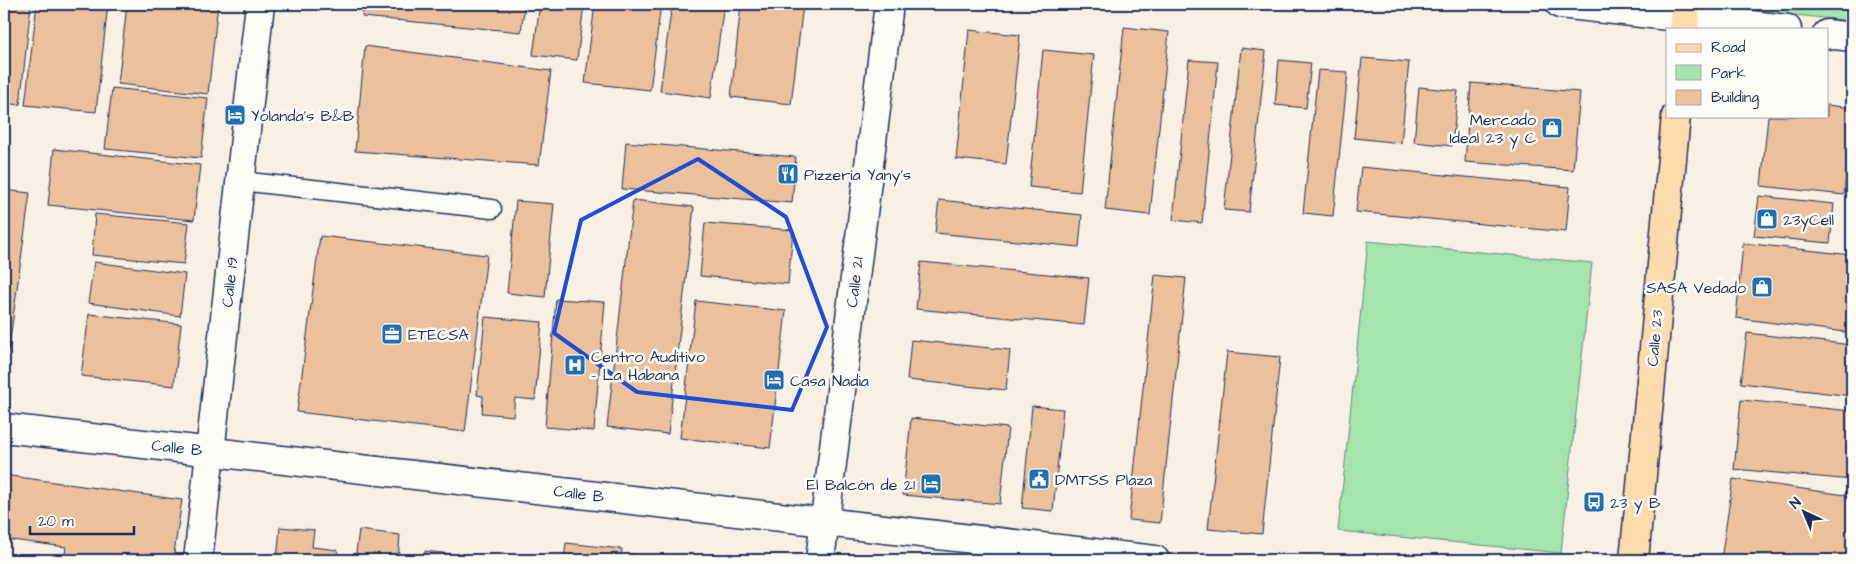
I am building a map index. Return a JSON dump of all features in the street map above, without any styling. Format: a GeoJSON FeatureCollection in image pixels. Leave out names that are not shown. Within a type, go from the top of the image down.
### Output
{"type":"FeatureCollection","features":[{"type":"Feature","properties":{"kind":"main road","name":"Calle 23"},"geometry":{"type":"LineString","coordinates":[[1634,560],[1676,118]]}},
{"type":"Feature","properties":{"kind":"street","name":"Calle 19"},"geometry":{"type":"LineString","coordinates":[[198,560],[260,4]]}},
{"type":"Feature","properties":{"kind":"street","name":"Calle 21"},"geometry":{"type":"LineString","coordinates":[[820,560],[889,4]]}},
{"type":"Feature","properties":{"kind":"street"},"geometry":{"type":"LineString","coordinates":[[1560,4],[1778,28]]}},
{"type":"Feature","properties":{"kind":"street"},"geometry":{"type":"LineString","coordinates":[[1828,34],[1852,37]]}},
{"type":"Feature","properties":{"kind":"street","name":"Calle B"},"geometry":{"type":"LineString","coordinates":[[4,428],[1155,560]]}},
{"type":"Feature","properties":{"kind":"lane"},"geometry":{"type":"LineString","coordinates":[[240,181],[492,209]]}},
{"type":"Feature","properties":{"kind":"highlighted area"},"geometry":{"type":"Polygon","coordinates":[[[698,159],[786,217],[827,327],[792,410],[637,392],[554,333],[581,220],[698,159]]]}},
{"type":"Feature","properties":{"kind":"green space"},"geometry":{"type":"Polygon","coordinates":[[[1738,4],[1852,4],[1852,21],[1737,9],[1738,4]]]}},
{"type":"Feature","properties":{"kind":"green space"},"geometry":{"type":"Polygon","coordinates":[[[1368,241],[1592,263],[1561,553],[1338,531],[1368,241]]]}},
{"type":"Feature","properties":{"kind":"building"},"geometry":{"type":"Polygon","coordinates":[[[4,4],[31,4],[20,105],[4,103],[4,4]]]}},
{"type":"Feature","properties":{"kind":"building"},"geometry":{"type":"Polygon","coordinates":[[[37,4],[108,4],[96,112],[25,105],[37,4]]]}},
{"type":"Feature","properties":{"kind":"building"},"geometry":{"type":"Polygon","coordinates":[[[127,4],[218,4],[208,94],[118,84],[127,4]]]}},
{"type":"Feature","properties":{"kind":"building"},"geometry":{"type":"Polygon","coordinates":[[[364,4],[525,4],[521,32],[362,17],[364,4]]]}},
{"type":"Feature","properties":{"kind":"building"},"geometry":{"type":"Polygon","coordinates":[[[540,4],[584,4],[577,60],[533,55],[540,4]]]}},
{"type":"Feature","properties":{"kind":"building"},"geometry":{"type":"Polygon","coordinates":[[[595,4],[661,4],[650,90],[585,83],[595,4]]]}},
{"type":"Feature","properties":{"kind":"building"},"geometry":{"type":"Polygon","coordinates":[[[672,4],[724,4],[711,98],[660,91],[672,4]]]}},
{"type":"Feature","properties":{"kind":"building"},"geometry":{"type":"Polygon","coordinates":[[[741,4],[803,5],[791,104],[731,97],[741,4]]]}},
{"type":"Feature","properties":{"kind":"building"},"geometry":{"type":"Polygon","coordinates":[[[1124,27],[1169,32],[1150,215],[1105,210],[1124,27]]]}},
{"type":"Feature","properties":{"kind":"building"},"geometry":{"type":"Polygon","coordinates":[[[969,30],[1020,35],[1006,164],[956,159],[969,30]]]}},
{"type":"Feature","properties":{"kind":"building"},"geometry":{"type":"Polygon","coordinates":[[[365,46],[551,71],[539,165],[355,151],[365,46]]]}},
{"type":"Feature","properties":{"kind":"building"},"geometry":{"type":"Polygon","coordinates":[[[1241,48],[1266,51],[1249,212],[1224,210],[1241,48]]]}},
{"type":"Feature","properties":{"kind":"building"},"geometry":{"type":"Polygon","coordinates":[[[1043,50],[1094,55],[1080,192],[1029,187],[1043,50]]]}},
{"type":"Feature","properties":{"kind":"building"},"geometry":{"type":"Polygon","coordinates":[[[1362,58],[1409,62],[1401,143],[1354,138],[1362,58]]]}},
{"type":"Feature","properties":{"kind":"building"},"geometry":{"type":"Polygon","coordinates":[[[1189,60],[1218,62],[1202,223],[1173,220],[1189,60]]]}},
{"type":"Feature","properties":{"kind":"building"},"geometry":{"type":"Polygon","coordinates":[[[1279,60],[1311,63],[1306,108],[1275,105],[1279,60]]]}},
{"type":"Feature","properties":{"kind":"building"},"geometry":{"type":"Polygon","coordinates":[[[1318,70],[1348,72],[1333,216],[1303,213],[1318,70]]]}},
{"type":"Feature","properties":{"kind":"building"},"geometry":{"type":"Polygon","coordinates":[[[1471,83],[1580,92],[1573,170],[1465,162],[1471,83]]]}},
{"type":"Feature","properties":{"kind":"building"},"geometry":{"type":"Polygon","coordinates":[[[1419,87],[1458,91],[1452,146],[1414,142],[1419,87]]]}},
{"type":"Feature","properties":{"kind":"building"},"geometry":{"type":"Polygon","coordinates":[[[112,88],[208,98],[201,158],[105,149],[112,88]]]}},
{"type":"Feature","properties":{"kind":"building"},"geometry":{"type":"Polygon","coordinates":[[[1828,105],[1852,108],[1844,195],[1761,186],[1768,118],[1828,118],[1828,105]]]}},
{"type":"Feature","properties":{"kind":"building"},"geometry":{"type":"Polygon","coordinates":[[[626,142],[796,157],[792,203],[622,189],[626,142]]]}},
{"type":"Feature","properties":{"kind":"building"},"geometry":{"type":"Polygon","coordinates":[[[54,149],[200,165],[194,220],[48,205],[54,149]]]}},
{"type":"Feature","properties":{"kind":"building"},"geometry":{"type":"Polygon","coordinates":[[[1361,167],[1570,187],[1566,232],[1356,212],[1361,167]]]}},
{"type":"Feature","properties":{"kind":"building"},"geometry":{"type":"Polygon","coordinates":[[[4,190],[30,193],[8,355],[4,355],[4,190]]]}},
{"type":"Feature","properties":{"kind":"building"},"geometry":{"type":"Polygon","coordinates":[[[1759,196],[1834,204],[1830,243],[1754,236],[1759,196]]]}},
{"type":"Feature","properties":{"kind":"building"},"geometry":{"type":"Polygon","coordinates":[[[633,200],[694,207],[668,434],[607,427],[633,200]]]}},
{"type":"Feature","properties":{"kind":"building"},"geometry":{"type":"Polygon","coordinates":[[[939,200],[1082,215],[1079,247],[935,233],[939,200]]]}},
{"type":"Feature","properties":{"kind":"building"},"geometry":{"type":"Polygon","coordinates":[[[516,201],[554,204],[545,297],[507,293],[516,201]]]}},
{"type":"Feature","properties":{"kind":"building"},"geometry":{"type":"Polygon","coordinates":[[[95,214],[189,223],[184,264],[92,255],[95,214]]]}},
{"type":"Feature","properties":{"kind":"building"},"geometry":{"type":"Polygon","coordinates":[[[705,223],[793,230],[788,284],[700,276],[705,223]]]}},
{"type":"Feature","properties":{"kind":"building","name":"ETECSA"},"geometry":{"type":"Polygon","coordinates":[[[320,236],[487,255],[465,432],[297,412],[320,236]]]}},
{"type":"Feature","properties":{"kind":"building"},"geometry":{"type":"Polygon","coordinates":[[[1743,243],[1852,255],[1852,333],[1736,318],[1743,243]]]}},
{"type":"Feature","properties":{"kind":"building"},"geometry":{"type":"Polygon","coordinates":[[[94,262],[185,274],[180,316],[88,303],[94,262]]]}},
{"type":"Feature","properties":{"kind":"building"},"geometry":{"type":"Polygon","coordinates":[[[921,262],[1089,278],[1084,325],[916,309],[921,262]]]}},
{"type":"Feature","properties":{"kind":"building"},"geometry":{"type":"Polygon","coordinates":[[[1155,275],[1186,278],[1160,523],[1129,520],[1155,275]]]}},
{"type":"Feature","properties":{"kind":"building","name":"Centro Auditivo - La Habana"},"geometry":{"type":"Polygon","coordinates":[[[556,299],[605,302],[594,431],[545,427],[556,299]]]}},
{"type":"Feature","properties":{"kind":"building"},"geometry":{"type":"Polygon","coordinates":[[[696,301],[786,311],[770,448],[680,438],[696,301]]]}},
{"type":"Feature","properties":{"kind":"building"},"geometry":{"type":"Polygon","coordinates":[[[89,314],[181,324],[174,386],[81,376],[89,314]]]}},
{"type":"Feature","properties":{"kind":"building"},"geometry":{"type":"Polygon","coordinates":[[[485,317],[542,322],[535,400],[515,398],[513,416],[482,413],[483,396],[477,395],[485,317]]]}},
{"type":"Feature","properties":{"kind":"building"},"geometry":{"type":"Polygon","coordinates":[[[1747,333],[1852,345],[1852,396],[1741,383],[1747,333]]]}},
{"type":"Feature","properties":{"kind":"building"},"geometry":{"type":"Polygon","coordinates":[[[911,340],[1010,350],[1006,390],[907,380],[911,340]]]}},
{"type":"Feature","properties":{"kind":"building"},"geometry":{"type":"Polygon","coordinates":[[[1227,352],[1280,357],[1262,534],[1208,529],[1227,352]]]}},
{"type":"Feature","properties":{"kind":"building"},"geometry":{"type":"Polygon","coordinates":[[[1741,400],[1852,411],[1852,480],[1734,469],[1741,400]]]}},
{"type":"Feature","properties":{"kind":"building"},"geometry":{"type":"Polygon","coordinates":[[[1032,406],[1063,409],[1053,511],[1022,508],[1032,406]]]}},
{"type":"Feature","properties":{"kind":"building"},"geometry":{"type":"Polygon","coordinates":[[[911,418],[1008,428],[1000,504],[903,495],[911,418]]]}},
{"type":"Feature","properties":{"kind":"building"},"geometry":{"type":"Polygon","coordinates":[[[4,475],[182,500],[173,560],[64,560],[66,547],[4,539],[4,475]]]}},
{"type":"Feature","properties":{"kind":"building"},"geometry":{"type":"Polygon","coordinates":[[[1733,479],[1852,496],[1852,560],[1721,560],[1733,479]]]}},
{"type":"Feature","properties":{"kind":"building"},"geometry":{"type":"Polygon","coordinates":[[[280,527],[314,530],[312,547],[338,550],[337,560],[277,560],[280,527]]]}},
{"type":"Feature","properties":{"kind":"building"},"geometry":{"type":"Polygon","coordinates":[[[359,530],[400,535],[398,560],[355,560],[359,530]]]}},
{"type":"Feature","properties":{"kind":"building"},"geometry":{"type":"Polygon","coordinates":[[[566,543],[622,549],[621,560],[564,560],[566,543]]]}},
{"type":"Feature","properties":{"kind":"building"},"geometry":{"type":"Polygon","coordinates":[[[425,551],[482,558],[482,560],[424,560],[425,551]]]}},
{"type":"Feature","properties":{"kind":"building"},"geometry":{"type":"Polygon","coordinates":[[[630,554],[680,560],[629,560],[630,554]]]}},
{"type":"Feature","properties":{"kind":"place","name":"Yolanda's B&B"},"geometry":{"type":"Point","coordinates":[235,115]}},
{"type":"Feature","properties":{"kind":"place","name":"Mercado Ideal 23 y C"},"geometry":{"type":"Point","coordinates":[1552,128]}},
{"type":"Feature","properties":{"kind":"place","name":"Pizzería Yany's"},"geometry":{"type":"Point","coordinates":[788,174]}},
{"type":"Feature","properties":{"kind":"place","name":"23yCell"},"geometry":{"type":"Point","coordinates":[1767,219]}},
{"type":"Feature","properties":{"kind":"place","name":"SASA Vedado"},"geometry":{"type":"Point","coordinates":[1762,287]}},
{"type":"Feature","properties":{"kind":"place","name":"ETECSA"},"geometry":{"type":"Point","coordinates":[392,334]}},
{"type":"Feature","properties":{"kind":"place","name":"Centro Auditivo - La Habana"},"geometry":{"type":"Point","coordinates":[575,365]}},
{"type":"Feature","properties":{"kind":"place","name":"Casa Nadia"},"geometry":{"type":"Point","coordinates":[774,380]}},
{"type":"Feature","properties":{"kind":"place","name":"DMTSS Plaza"},"geometry":{"type":"Point","coordinates":[1039,479]}},
{"type":"Feature","properties":{"kind":"place","name":"El Balcón de 21"},"geometry":{"type":"Point","coordinates":[931,484]}},
{"type":"Feature","properties":{"kind":"place","name":"23 y B"},"geometry":{"type":"Point","coordinates":[1594,502]}}]}
